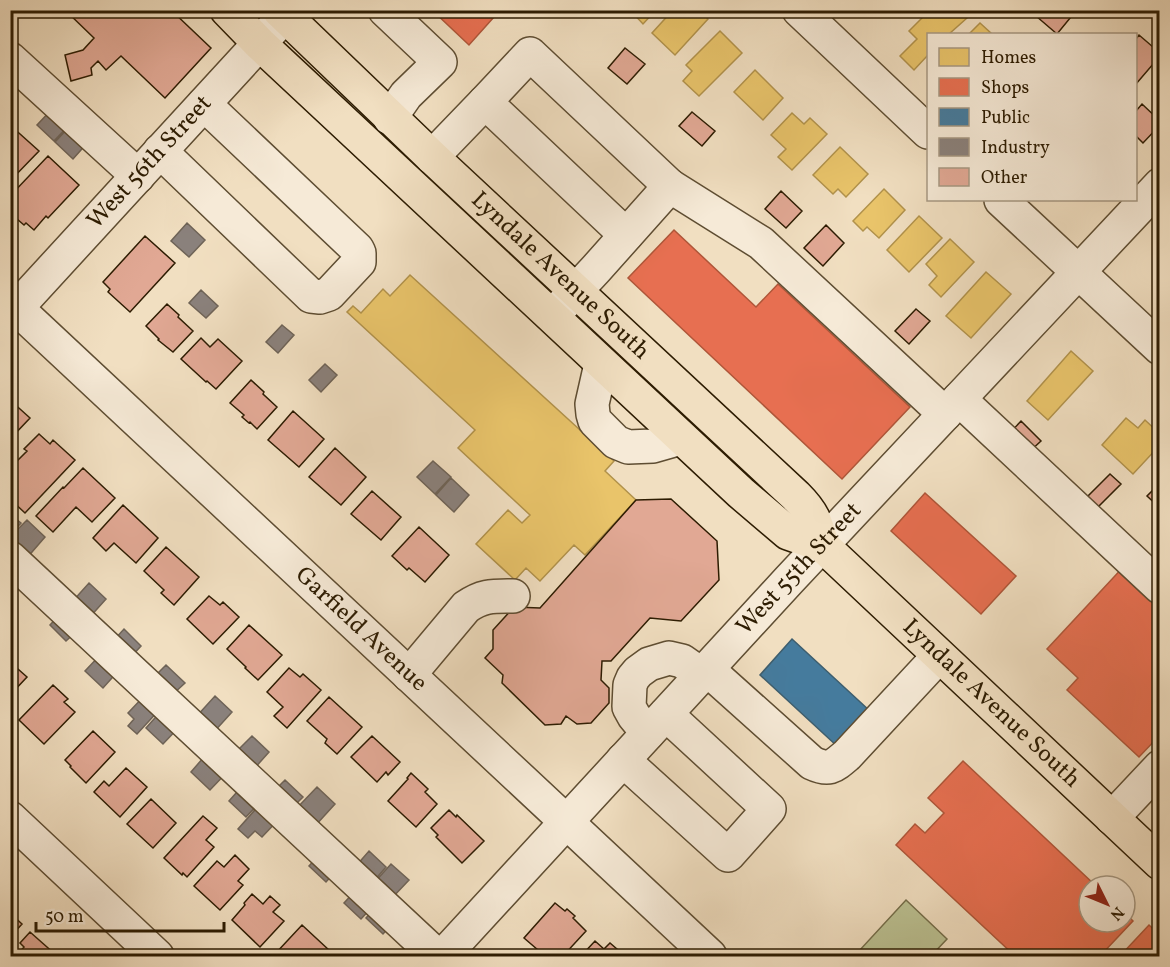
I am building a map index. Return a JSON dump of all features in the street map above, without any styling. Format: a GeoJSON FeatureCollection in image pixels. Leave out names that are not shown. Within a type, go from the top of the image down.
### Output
{"type":"FeatureCollection","features":[{"type":"Feature","properties":{"kind":"main road","name":"Lyndale Avenue South"},"geometry":{"type":"LineString","coordinates":[[227,10],[260,44],[681,438],[780,528],[795,537],[822,545],[1160,863]]}},
{"type":"Feature","properties":{"kind":"main road","name":"Lyndale Avenue South"},"geometry":{"type":"LineString","coordinates":[[284,13],[390,118],[796,496],[813,515],[822,545]]}},
{"type":"Feature","properties":{"kind":"street"},"geometry":{"type":"LineString","coordinates":[[385,10],[441,62],[406,95],[390,118]]}},
{"type":"Feature","properties":{"kind":"street"},"geometry":{"type":"LineString","coordinates":[[799,10],[927,131]]}},
{"type":"Feature","properties":{"kind":"street","name":"West 56th Street"},"geometry":{"type":"LineString","coordinates":[[13,308],[260,44],[284,13]]}},
{"type":"Feature","properties":{"kind":"street"},"geometry":{"type":"LineString","coordinates":[[432,157],[530,54],[670,186],[761,243],[1160,586]]}},
{"type":"Feature","properties":{"kind":"street"},"geometry":{"type":"LineString","coordinates":[[10,59],[138,176]]}},
{"type":"Feature","properties":{"kind":"street"},"geometry":{"type":"LineString","coordinates":[[485,102],[626,235]]}},
{"type":"Feature","properties":{"kind":"street"},"geometry":{"type":"LineString","coordinates":[[160,151],[311,296],[320,297],[329,294],[358,262],[360,253],[204,104]]}},
{"type":"Feature","properties":{"kind":"street","name":"West 55th Street"},"geometry":{"type":"LineString","coordinates":[[443,957],[822,545],[1160,185]]}},
{"type":"Feature","properties":{"kind":"street"},"geometry":{"type":"LineString","coordinates":[[551,317],[670,186]]}},
{"type":"Feature","properties":{"kind":"street"},"geometry":{"type":"LineString","coordinates":[[1001,201],[1160,348]]}},
{"type":"Feature","properties":{"kind":"street","name":"Garfield Avenue"},"geometry":{"type":"LineString","coordinates":[[13,308],[567,821],[710,957]]}},
{"type":"Feature","properties":{"kind":"street"},"geometry":{"type":"LineString","coordinates":[[601,364],[591,404],[595,421],[616,442],[628,447],[653,446],[681,438]]}},
{"type":"Feature","properties":{"kind":"street"},"geometry":{"type":"LineString","coordinates":[[10,558],[437,957]]}},
{"type":"Feature","properties":{"kind":"street"},"geometry":{"type":"LineString","coordinates":[[409,675],[466,608],[476,600],[487,596],[513,596]]}},
{"type":"Feature","properties":{"kind":"street"},"geometry":{"type":"LineString","coordinates":[[623,760],[728,855],[769,809],[657,724],[634,717],[629,707],[630,685],[638,672],[649,664],[669,658],[682,661],[705,672],[812,763],[823,768],[835,766],[847,755],[939,656]]}},
{"type":"Feature","properties":{"kind":"street"},"geometry":{"type":"LineString","coordinates":[[1112,818],[1160,767]]}},
{"type":"Feature","properties":{"kind":"street"},"geometry":{"type":"LineString","coordinates":[[10,818],[157,957]]}},
{"type":"Feature","properties":{"kind":"green space"},"geometry":{"type":"Polygon","coordinates":[[[906,900],[947,939],[931,956],[864,956],[858,952],[906,900]]]}},
{"type":"Feature","properties":{"kind":"building: Homes"},"geometry":{"type":"Polygon","coordinates":[[[630,10],[656,10],[643,24],[630,10]]]}},
{"type":"Feature","properties":{"kind":"building: Homes"},"geometry":{"type":"Polygon","coordinates":[[[673,10],[699,10],[708,19],[675,55],[652,33],[673,10]]]}},
{"type":"Feature","properties":{"kind":"building: Homes"},"geometry":{"type":"Polygon","coordinates":[[[930,10],[959,10],[967,18],[950,33],[927,33],[927,56],[914,70],[900,56],[917,39],[909,31],[930,10]]]}},
{"type":"Feature","properties":{"kind":"building: Homes"},"geometry":{"type":"Polygon","coordinates":[[[980,23],[991,33],[970,33],[980,23]]]}},
{"type":"Feature","properties":{"kind":"building: Homes"},"geometry":{"type":"Polygon","coordinates":[[[720,31],[742,53],[699,96],[683,81],[692,71],[686,65],[720,31]]]}},
{"type":"Feature","properties":{"kind":"building: Homes"},"geometry":{"type":"Polygon","coordinates":[[[755,70],[783,98],[763,120],[734,92],[755,70]]]}},
{"type":"Feature","properties":{"kind":"building: Homes"},"geometry":{"type":"Polygon","coordinates":[[[792,113],[804,124],[810,118],[827,134],[792,170],[778,157],[786,149],[771,135],[792,113]]]}},
{"type":"Feature","properties":{"kind":"building: Homes"},"geometry":{"type":"Polygon","coordinates":[[[840,147],[868,174],[846,197],[838,189],[833,194],[813,175],[840,147]]]}},
{"type":"Feature","properties":{"kind":"building: Homes"},"geometry":{"type":"Polygon","coordinates":[[[884,189],[905,210],[879,238],[867,227],[863,231],[853,221],[884,189]]]}},
{"type":"Feature","properties":{"kind":"building: Homes"},"geometry":{"type":"Polygon","coordinates":[[[919,216],[942,238],[909,272],[887,250],[919,216]]]}},
{"type":"Feature","properties":{"kind":"building: Homes"},"geometry":{"type":"Polygon","coordinates":[[[950,239],[974,262],[941,297],[929,285],[937,276],[926,264],[950,239]]]}},
{"type":"Feature","properties":{"kind":"building: Homes"},"geometry":{"type":"Polygon","coordinates":[[[986,272],[1011,294],[971,338],[946,316],[986,272]]]}},
{"type":"Feature","properties":{"kind":"building: Homes"},"geometry":{"type":"Polygon","coordinates":[[[410,275],[614,461],[605,471],[636,500],[585,555],[574,545],[540,581],[526,568],[515,580],[476,544],[508,510],[522,523],[530,515],[458,448],[475,430],[347,312],[353,306],[361,313],[383,289],[390,296],[410,275]]]}},
{"type":"Feature","properties":{"kind":"building: Homes"},"geometry":{"type":"Polygon","coordinates":[[[1071,351],[1093,371],[1048,420],[1027,401],[1071,351]]]}},
{"type":"Feature","properties":{"kind":"building: Homes"},"geometry":{"type":"Polygon","coordinates":[[[1126,418],[1138,428],[1145,420],[1160,434],[1160,445],[1133,474],[1102,445],[1126,418]]]}},
{"type":"Feature","properties":{"kind":"building: Shops"},"geometry":{"type":"Polygon","coordinates":[[[432,10],[487,10],[494,17],[469,45],[432,10]]]}},
{"type":"Feature","properties":{"kind":"building: Shops"},"geometry":{"type":"Polygon","coordinates":[[[674,230],[756,307],[778,284],[910,407],[842,479],[628,278],[674,230]]]}},
{"type":"Feature","properties":{"kind":"building: Shops"},"geometry":{"type":"Polygon","coordinates":[[[925,493],[1016,576],[981,614],[891,531],[925,493]]]}},
{"type":"Feature","properties":{"kind":"building: Shops"},"geometry":{"type":"Polygon","coordinates":[[[1126,564],[1160,596],[1160,735],[1139,757],[1067,690],[1078,678],[1047,649],[1126,564]]]}},
{"type":"Feature","properties":{"kind":"building: Shops"},"geometry":{"type":"Polygon","coordinates":[[[963,761],[1083,874],[1077,874],[1077,934],[1121,934],[1100,956],[1015,956],[896,845],[915,824],[925,833],[944,813],[928,798],[963,761]]]}},
{"type":"Feature","properties":{"kind":"building: Shops"},"geometry":{"type":"Polygon","coordinates":[[[1149,925],[1160,935],[1160,956],[1120,956],[1149,925]]]}},
{"type":"Feature","properties":{"kind":"building: Public"},"geometry":{"type":"Polygon","coordinates":[[[792,639],[871,712],[838,747],[760,675],[792,639]]]}},
{"type":"Feature","properties":{"kind":"building: Industry"},"geometry":{"type":"Polygon","coordinates":[[[53,108],[70,124],[54,141],[37,125],[53,108]]]}},
{"type":"Feature","properties":{"kind":"building: Industry"},"geometry":{"type":"Polygon","coordinates":[[[72,124],[89,141],[73,159],[55,142],[72,124]]]}},
{"type":"Feature","properties":{"kind":"building: Industry"},"geometry":{"type":"Polygon","coordinates":[[[187,223],[205,240],[189,257],[171,241],[187,223]]]}},
{"type":"Feature","properties":{"kind":"building: Industry"},"geometry":{"type":"Polygon","coordinates":[[[201,290],[218,306],[206,318],[189,303],[201,290]]]}},
{"type":"Feature","properties":{"kind":"building: Industry"},"geometry":{"type":"Polygon","coordinates":[[[282,325],[294,335],[278,353],[266,342],[282,325]]]}},
{"type":"Feature","properties":{"kind":"building: Industry"},"geometry":{"type":"Polygon","coordinates":[[[325,364],[337,375],[321,392],[309,380],[325,364]]]}},
{"type":"Feature","properties":{"kind":"building: Industry"},"geometry":{"type":"Polygon","coordinates":[[[433,461],[451,477],[435,494],[417,477],[433,461]]]}},
{"type":"Feature","properties":{"kind":"building: Industry"},"geometry":{"type":"Polygon","coordinates":[[[451,478],[469,495],[454,512],[436,495],[451,478]]]}},
{"type":"Feature","properties":{"kind":"building: Industry"},"geometry":{"type":"Polygon","coordinates":[[[10,514],[21,523],[10,535],[10,514]]]}},
{"type":"Feature","properties":{"kind":"building: Industry"},"geometry":{"type":"Polygon","coordinates":[[[27,520],[45,537],[26,559],[10,545],[10,537],[27,520]]]}},
{"type":"Feature","properties":{"kind":"building: Industry"},"geometry":{"type":"Polygon","coordinates":[[[89,583],[106,599],[89,618],[72,602],[89,583]]]}},
{"type":"Feature","properties":{"kind":"building: Industry"},"geometry":{"type":"Polygon","coordinates":[[[60,614],[77,631],[66,641],[50,625],[60,614]]]}},
{"type":"Feature","properties":{"kind":"building: Industry"},"geometry":{"type":"Polygon","coordinates":[[[124,629],[141,646],[131,657],[114,640],[124,629]]]}},
{"type":"Feature","properties":{"kind":"building: Industry"},"geometry":{"type":"Polygon","coordinates":[[[102,653],[120,669],[103,688],[85,671],[102,653]]]}},
{"type":"Feature","properties":{"kind":"building: Industry"},"geometry":{"type":"Polygon","coordinates":[[[166,665],[185,683],[172,695],[153,678],[166,665]]]}},
{"type":"Feature","properties":{"kind":"building: Industry"},"geometry":{"type":"Polygon","coordinates":[[[146,694],[161,708],[137,734],[128,726],[134,719],[128,713],[146,694]]]}},
{"type":"Feature","properties":{"kind":"building: Industry"},"geometry":{"type":"Polygon","coordinates":[[[215,696],[232,712],[213,733],[196,717],[215,696]]]}},
{"type":"Feature","properties":{"kind":"building: Industry"},"geometry":{"type":"Polygon","coordinates":[[[162,710],[180,726],[163,744],[146,728],[162,710]]]}},
{"type":"Feature","properties":{"kind":"building: Industry"},"geometry":{"type":"Polygon","coordinates":[[[252,736],[269,752],[253,770],[235,753],[252,736]]]}},
{"type":"Feature","properties":{"kind":"building: Industry"},"geometry":{"type":"Polygon","coordinates":[[[210,750],[230,769],[210,790],[191,772],[210,750]]]}},
{"type":"Feature","properties":{"kind":"building: Industry"},"geometry":{"type":"Polygon","coordinates":[[[285,780],[303,797],[293,807],[275,790],[285,780]]]}},
{"type":"Feature","properties":{"kind":"building: Industry"},"geometry":{"type":"Polygon","coordinates":[[[244,784],[261,801],[246,817],[229,801],[244,784]]]}},
{"type":"Feature","properties":{"kind":"building: Industry"},"geometry":{"type":"Polygon","coordinates":[[[317,787],[335,804],[315,826],[296,809],[317,787]]]}},
{"type":"Feature","properties":{"kind":"building: Industry"},"geometry":{"type":"Polygon","coordinates":[[[262,802],[280,818],[262,837],[255,831],[248,838],[238,829],[262,802]]]}},
{"type":"Feature","properties":{"kind":"building: Industry"},"geometry":{"type":"Polygon","coordinates":[[[369,851],[386,867],[373,882],[356,866],[369,851]]]}},
{"type":"Feature","properties":{"kind":"building: Industry"},"geometry":{"type":"Polygon","coordinates":[[[318,856],[335,872],[326,882],[309,866],[318,856]]]}},
{"type":"Feature","properties":{"kind":"building: Industry"},"geometry":{"type":"Polygon","coordinates":[[[391,864],[409,880],[391,899],[374,883],[391,864]]]}},
{"type":"Feature","properties":{"kind":"building: Industry"},"geometry":{"type":"Polygon","coordinates":[[[356,890],[373,906],[361,919],[344,903],[356,890]]]}},
{"type":"Feature","properties":{"kind":"building: Industry"},"geometry":{"type":"Polygon","coordinates":[[[375,908],[392,924],[383,934],[366,918],[375,908]]]}},
{"type":"Feature","properties":{"kind":"building: Other"},"geometry":{"type":"Polygon","coordinates":[[[65,10],[171,10],[211,48],[165,98],[121,56],[106,70],[98,61],[91,68],[92,75],[71,81],[65,55],[83,50],[94,38],[65,10]]]}},
{"type":"Feature","properties":{"kind":"building: Other"},"geometry":{"type":"Polygon","coordinates":[[[1041,10],[1073,10],[1075,12],[1058,33],[1036,16],[1041,10]]]}},
{"type":"Feature","properties":{"kind":"building: Other"},"geometry":{"type":"Polygon","coordinates":[[[1139,35],[1160,53],[1160,56],[1137,83],[1137,38],[1139,35]]]}},
{"type":"Feature","properties":{"kind":"building: Other"},"geometry":{"type":"Polygon","coordinates":[[[625,48],[645,64],[627,84],[608,68],[625,48]]]}},
{"type":"Feature","properties":{"kind":"building: Other"},"geometry":{"type":"Polygon","coordinates":[[[1142,104],[1160,121],[1160,125],[1143,143],[1137,137],[1137,110],[1142,104]]]}},
{"type":"Feature","properties":{"kind":"building: Other"},"geometry":{"type":"Polygon","coordinates":[[[692,112],[715,131],[702,146],[679,126],[692,112]]]}},
{"type":"Feature","properties":{"kind":"building: Other"},"geometry":{"type":"Polygon","coordinates":[[[10,125],[39,151],[10,181],[10,125]]]}},
{"type":"Feature","properties":{"kind":"building: Other"},"geometry":{"type":"Polygon","coordinates":[[[48,156],[79,185],[34,230],[10,213],[10,196],[48,156]]]}},
{"type":"Feature","properties":{"kind":"building: Other"},"geometry":{"type":"Polygon","coordinates":[[[781,191],[802,211],[786,228],[765,209],[781,191]]]}},
{"type":"Feature","properties":{"kind":"building: Other"},"geometry":{"type":"Polygon","coordinates":[[[826,225],[844,243],[823,266],[804,248],[826,225]]]}},
{"type":"Feature","properties":{"kind":"building: Other"},"geometry":{"type":"Polygon","coordinates":[[[145,236],[175,263],[130,312],[108,292],[110,289],[103,282],[145,236]]]}},
{"type":"Feature","properties":{"kind":"building: Other"},"geometry":{"type":"Polygon","coordinates":[[[167,304],[193,331],[173,352],[146,326],[167,304]]]}},
{"type":"Feature","properties":{"kind":"building: Other"},"geometry":{"type":"Polygon","coordinates":[[[916,309],[930,321],[909,344],[895,331],[916,309]]]}},
{"type":"Feature","properties":{"kind":"building: Other"},"geometry":{"type":"Polygon","coordinates":[[[201,338],[210,347],[218,339],[242,361],[216,389],[181,359],[201,338]]]}},
{"type":"Feature","properties":{"kind":"building: Other"},"geometry":{"type":"Polygon","coordinates":[[[251,380],[277,407],[257,429],[230,403],[251,380]]]}},
{"type":"Feature","properties":{"kind":"building: Other"},"geometry":{"type":"Polygon","coordinates":[[[10,400],[30,418],[10,439],[10,400]]]}},
{"type":"Feature","properties":{"kind":"building: Other"},"geometry":{"type":"Polygon","coordinates":[[[293,411],[324,439],[299,467],[268,440],[293,411]]]}},
{"type":"Feature","properties":{"kind":"building: Other"},"geometry":{"type":"Polygon","coordinates":[[[1021,421],[1041,441],[1028,453],[1009,434],[1021,421]]]}},
{"type":"Feature","properties":{"kind":"building: Other"},"geometry":{"type":"Polygon","coordinates":[[[39,434],[50,444],[53,440],[75,460],[25,513],[10,499],[10,468],[27,451],[24,449],[39,434]]]}},
{"type":"Feature","properties":{"kind":"building: Other"},"geometry":{"type":"Polygon","coordinates":[[[335,448],[366,477],[341,505],[309,477],[335,448]]]}},
{"type":"Feature","properties":{"kind":"building: Other"},"geometry":{"type":"Polygon","coordinates":[[[83,468],[115,498],[92,522],[76,507],[53,532],[36,516],[83,468]]]}},
{"type":"Feature","properties":{"kind":"building: Other"},"geometry":{"type":"Polygon","coordinates":[[[1110,474],[1121,484],[1094,511],[1083,501],[1110,474]]]}},
{"type":"Feature","properties":{"kind":"building: Other"},"geometry":{"type":"Polygon","coordinates":[[[1160,483],[1160,508],[1147,496],[1160,483]]]}},
{"type":"Feature","properties":{"kind":"building: Other"},"geometry":{"type":"Polygon","coordinates":[[[372,491],[401,517],[381,540],[351,514],[372,491]]]}},
{"type":"Feature","properties":{"kind":"building: Other"},"geometry":{"type":"Polygon","coordinates":[[[671,499],[717,541],[719,580],[681,621],[650,618],[611,661],[602,661],[601,680],[609,688],[609,703],[591,723],[577,724],[566,716],[561,724],[545,725],[502,683],[503,675],[485,658],[493,649],[493,630],[514,607],[540,608],[636,500],[671,499]]]}},
{"type":"Feature","properties":{"kind":"building: Other"},"geometry":{"type":"Polygon","coordinates":[[[123,505],[158,538],[136,563],[114,543],[106,551],[93,538],[123,505]]]}},
{"type":"Feature","properties":{"kind":"building: Other"},"geometry":{"type":"Polygon","coordinates":[[[419,527],[449,555],[425,582],[392,556],[419,527]]]}},
{"type":"Feature","properties":{"kind":"building: Other"},"geometry":{"type":"Polygon","coordinates":[[[166,547],[199,577],[174,605],[161,593],[164,590],[144,571],[166,547]]]}},
{"type":"Feature","properties":{"kind":"building: Other"},"geometry":{"type":"Polygon","coordinates":[[[209,596],[220,605],[223,602],[239,617],[213,644],[187,619],[209,596]]]}},
{"type":"Feature","properties":{"kind":"building: Other"},"geometry":{"type":"Polygon","coordinates":[[[249,625],[282,655],[258,680],[227,649],[249,625]]]}},
{"type":"Feature","properties":{"kind":"building: Other"},"geometry":{"type":"Polygon","coordinates":[[[10,662],[27,677],[10,695],[10,662]]]}},
{"type":"Feature","properties":{"kind":"building: Other"},"geometry":{"type":"Polygon","coordinates":[[[289,668],[300,677],[303,674],[321,690],[287,728],[274,716],[283,707],[267,692],[289,668]]]}},
{"type":"Feature","properties":{"kind":"building: Other"},"geometry":{"type":"Polygon","coordinates":[[[53,685],[68,699],[64,702],[75,712],[44,744],[19,720],[53,685]]]}},
{"type":"Feature","properties":{"kind":"building: Other"},"geometry":{"type":"Polygon","coordinates":[[[329,697],[362,727],[337,754],[325,743],[327,739],[307,721],[329,697]]]}},
{"type":"Feature","properties":{"kind":"building: Other"},"geometry":{"type":"Polygon","coordinates":[[[93,731],[115,752],[86,783],[65,760],[93,731]]]}},
{"type":"Feature","properties":{"kind":"building: Other"},"geometry":{"type":"Polygon","coordinates":[[[372,736],[400,762],[388,775],[386,772],[377,782],[351,757],[372,736]]]}},
{"type":"Feature","properties":{"kind":"building: Other"},"geometry":{"type":"Polygon","coordinates":[[[126,768],[147,787],[120,817],[94,792],[104,781],[109,786],[126,768]]]}},
{"type":"Feature","properties":{"kind":"building: Other"},"geometry":{"type":"Polygon","coordinates":[[[411,773],[428,789],[425,792],[437,804],[416,827],[388,801],[411,773]]]}},
{"type":"Feature","properties":{"kind":"building: Other"},"geometry":{"type":"Polygon","coordinates":[[[151,799],[176,823],[153,848],[127,824],[151,799]]]}},
{"type":"Feature","properties":{"kind":"building: Other"},"geometry":{"type":"Polygon","coordinates":[[[449,810],[484,841],[462,863],[436,837],[438,835],[431,828],[449,810]]]}},
{"type":"Feature","properties":{"kind":"building: Other"},"geometry":{"type":"Polygon","coordinates":[[[203,816],[217,828],[206,840],[214,847],[187,877],[164,858],[203,816]]]}},
{"type":"Feature","properties":{"kind":"building: Other"},"geometry":{"type":"Polygon","coordinates":[[[235,855],[249,869],[238,881],[243,885],[220,910],[194,886],[217,861],[224,867],[235,855]]]}},
{"type":"Feature","properties":{"kind":"building: Other"},"geometry":{"type":"Polygon","coordinates":[[[252,894],[263,904],[270,896],[280,905],[273,912],[284,921],[260,947],[232,920],[252,894]]]}},
{"type":"Feature","properties":{"kind":"building: Other"},"geometry":{"type":"Polygon","coordinates":[[[555,903],[575,916],[573,918],[586,931],[563,956],[545,956],[524,938],[555,903]]]}},
{"type":"Feature","properties":{"kind":"building: Other"},"geometry":{"type":"Polygon","coordinates":[[[10,913],[22,924],[10,937],[10,913]]]}},
{"type":"Feature","properties":{"kind":"building: Other"},"geometry":{"type":"Polygon","coordinates":[[[302,925],[330,951],[325,956],[277,956],[275,954],[302,925]]]}},
{"type":"Feature","properties":{"kind":"building: Other"},"geometry":{"type":"Polygon","coordinates":[[[30,932],[56,955],[16,956],[24,947],[20,943],[30,932]]]}},
{"type":"Feature","properties":{"kind":"building: Other"},"geometry":{"type":"Polygon","coordinates":[[[595,941],[604,949],[610,943],[625,956],[581,956],[595,941]]]}}]}
